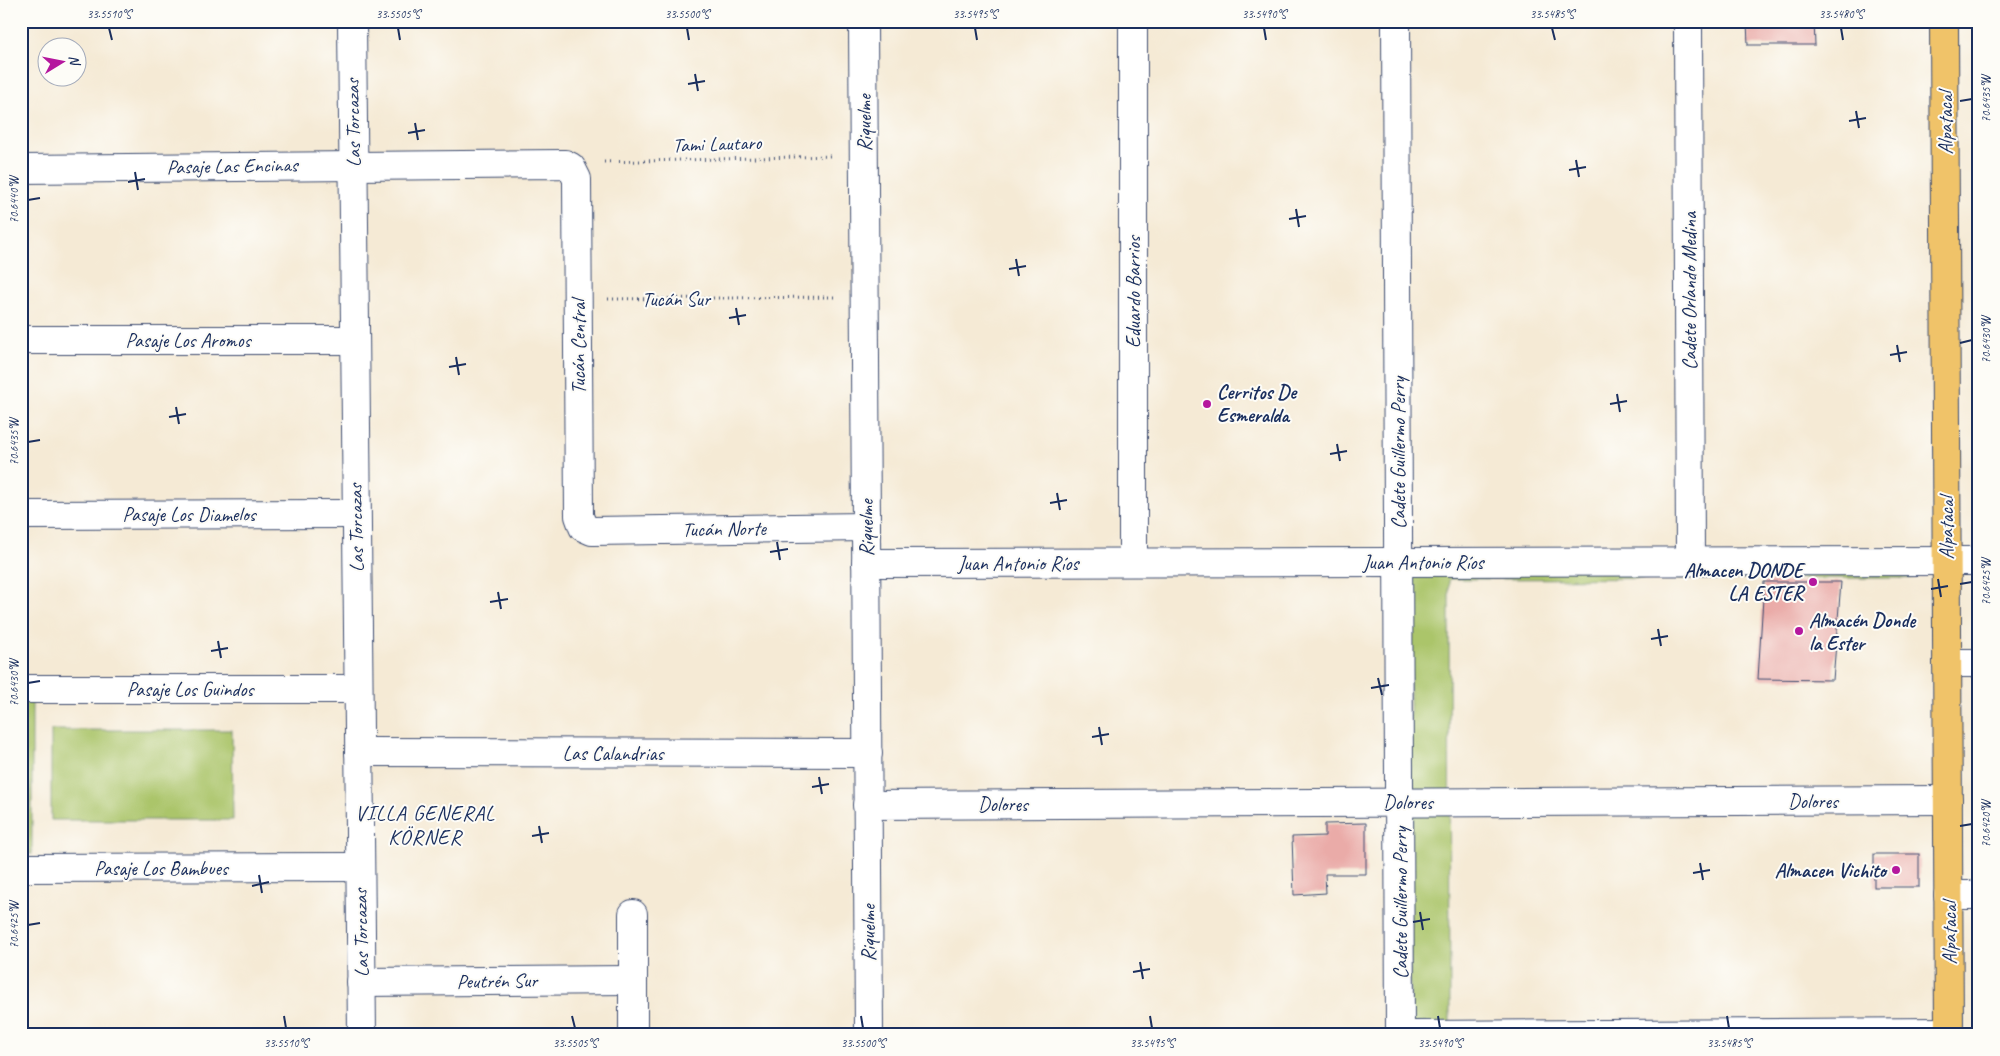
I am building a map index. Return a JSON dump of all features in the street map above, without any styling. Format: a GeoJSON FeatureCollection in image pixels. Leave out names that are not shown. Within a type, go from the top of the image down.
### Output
{"type":"FeatureCollection","features":[{"type":"Feature","properties":{"kind":"main road","name":"Alpatacal"},"geometry":{"type":"LineString","coordinates":[[1944,21],[1949,1034]]}},
{"type":"Feature","properties":{"kind":"street","name":"Las Torcazas"},"geometry":{"type":"LineString","coordinates":[[352,21],[362,1035]]}},
{"type":"Feature","properties":{"kind":"street","name":"Riquelme"},"geometry":{"type":"LineString","coordinates":[[863,21],[869,1035]]}},
{"type":"Feature","properties":{"kind":"street","name":"Eduardo Barrios"},"geometry":{"type":"LineString","coordinates":[[1133,21],[1133,562]]}},
{"type":"Feature","properties":{"kind":"street","name":"Cadete Guillermo Perry"},"geometry":{"type":"LineString","coordinates":[[1396,21],[1400,1035]]}},
{"type":"Feature","properties":{"kind":"street","name":"Cadete Orlando Medina"},"geometry":{"type":"LineString","coordinates":[[1688,21],[1690,561]]}},
{"type":"Feature","properties":{"kind":"street"},"geometry":{"type":"LineString","coordinates":[[353,165],[559,163],[571,167]]}},
{"type":"Feature","properties":{"kind":"street","name":"Pasaje Las Encinas"},"geometry":{"type":"LineString","coordinates":[[21,169],[353,165]]}},
{"type":"Feature","properties":{"kind":"street","name":"Tucán Central"},"geometry":{"type":"LineString","coordinates":[[571,167],[577,179],[579,516],[582,527]]}},
{"type":"Feature","properties":{"kind":"street","name":"Pasaje Los Aromos"},"geometry":{"type":"LineString","coordinates":[[21,340],[354,340]]}},
{"type":"Feature","properties":{"kind":"street","name":"Pasaje Los Diamelos"},"geometry":{"type":"LineString","coordinates":[[21,515],[356,514]]}},
{"type":"Feature","properties":{"kind":"street","name":"Tucán Norte"},"geometry":{"type":"LineString","coordinates":[[582,527],[592,531],[866,527]]}},
{"type":"Feature","properties":{"kind":"street","name":"Juan Antonio Ríos"},"geometry":{"type":"LineString","coordinates":[[866,563],[1979,560]]}},
{"type":"Feature","properties":{"kind":"street"},"geometry":{"type":"LineString","coordinates":[[1947,663],[1979,663]]}},
{"type":"Feature","properties":{"kind":"street","name":"Pasaje Los Guindos"},"geometry":{"type":"LineString","coordinates":[[21,689],[358,689]]}},
{"type":"Feature","properties":{"kind":"street","name":"Las Calandrias"},"geometry":{"type":"LineString","coordinates":[[359,752],[868,753]]}},
{"type":"Feature","properties":{"kind":"street","name":"Dolores"},"geometry":{"type":"LineString","coordinates":[[868,804],[1948,800]]}},
{"type":"Feature","properties":{"kind":"street","name":"Pasaje Los Bambues"},"geometry":{"type":"LineString","coordinates":[[21,868],[360,867]]}},
{"type":"Feature","properties":{"kind":"street"},"geometry":{"type":"LineString","coordinates":[[1948,895],[1979,895]]}},
{"type":"Feature","properties":{"kind":"street"},"geometry":{"type":"LineString","coordinates":[[633,914],[633,1035]]}},
{"type":"Feature","properties":{"kind":"street","name":"Peutrén Sur"},"geometry":{"type":"LineString","coordinates":[[362,982],[633,980]]}},
{"type":"Feature","properties":{"kind":"street"},"geometry":{"type":"LineString","coordinates":[[1414,1035],[1949,1034]]}},
{"type":"Feature","properties":{"kind":"path","name":"Tami Lautaro"},"geometry":{"type":"LineString","coordinates":[[571,167],[590,162],[864,155]]}},
{"type":"Feature","properties":{"kind":"path","name":"Tucán Sur"},"geometry":{"type":"LineString","coordinates":[[578,299],[865,297]]}},
{"type":"Feature","properties":{"kind":"green space"},"geometry":{"type":"Polygon","coordinates":[[[1919,567],[1917,578],[1449,579],[1450,1035],[1410,1035],[1410,568],[1919,567]]]}},
{"type":"Feature","properties":{"kind":"green space"},"geometry":{"type":"Polygon","coordinates":[[[21,699],[32,699],[32,854],[21,854],[21,699]]]}},
{"type":"Feature","properties":{"kind":"green space"},"geometry":{"type":"Polygon","coordinates":[[[51,730],[232,730],[233,820],[51,820],[51,730]]]}},
{"type":"Feature","properties":{"kind":"building"},"geometry":{"type":"Polygon","coordinates":[[[1747,21],[1814,21],[1815,45],[1748,45],[1747,21]]]}},
{"type":"Feature","properties":{"kind":"building","name":"Almacén Donde la Ester"},"geometry":{"type":"Polygon","coordinates":[[[1764,582],[1841,582],[1833,680],[1758,679],[1764,582]]]}},
{"type":"Feature","properties":{"kind":"building"},"geometry":{"type":"Polygon","coordinates":[[[1366,823],[1366,874],[1325,874],[1326,893],[1294,895],[1292,837],[1325,836],[1325,824],[1366,823]]]}},
{"type":"Feature","properties":{"kind":"building","name":"Almacen Vichito"},"geometry":{"type":"Polygon","coordinates":[[[1874,854],[1919,854],[1919,887],[1874,887],[1874,854]]]}},
{"type":"Feature","properties":{"kind":"place","name":"Cerritos De Esmeralda"},"geometry":{"type":"Point","coordinates":[1207,404]}},
{"type":"Feature","properties":{"kind":"place","name":"Almacen DONDE LA ESTER"},"geometry":{"type":"Point","coordinates":[1813,582]}},
{"type":"Feature","properties":{"kind":"place","name":"Almacén Donde la Ester"},"geometry":{"type":"Point","coordinates":[1799,631]}},
{"type":"Feature","properties":{"kind":"place","name":"Almacen Vichito"},"geometry":{"type":"Point","coordinates":[1896,870]}},
{"type":"Feature","properties":{"kind":"district","name":"VILLA GENERAL KÖRNER"},"geometry":{"type":"Point","coordinates":[425,825]}}]}
